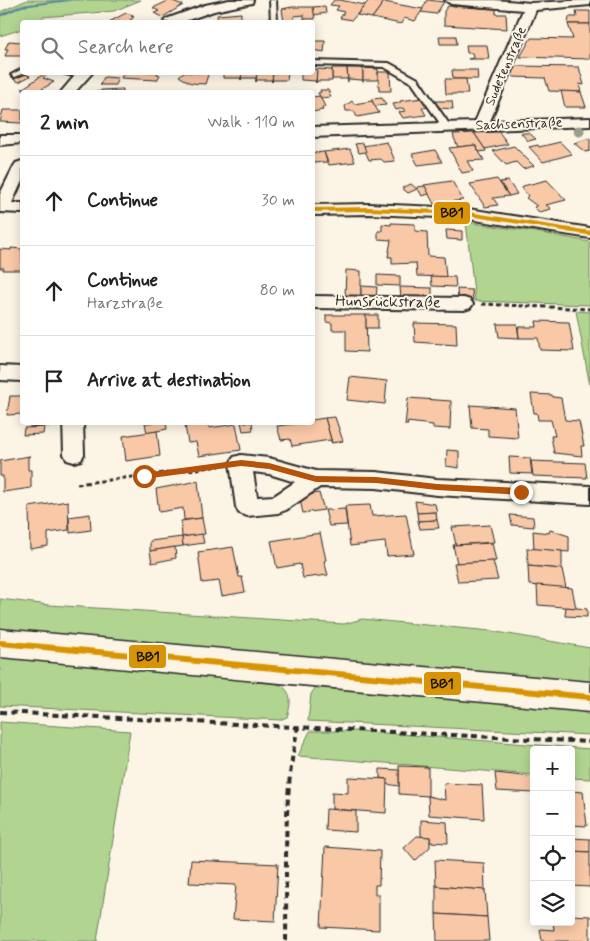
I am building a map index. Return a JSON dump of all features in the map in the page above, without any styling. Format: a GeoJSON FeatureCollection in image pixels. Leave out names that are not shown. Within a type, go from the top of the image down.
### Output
{"type":"FeatureCollection","features":[{"type":"Feature","properties":{"kind":"street"},"geometry":{"type":"LineString","coordinates":[[177,20],[210,8],[247,0]]}},
{"type":"Feature","properties":{"kind":"street","name":"Sudetenstraße"},"geometry":{"type":"LineString","coordinates":[[452,0],[531,7],[590,0]]}},
{"type":"Feature","properties":{"kind":"street","name":"Sudetenstraße"},"geometry":{"type":"LineString","coordinates":[[481,125],[531,7]]}},
{"type":"Feature","properties":{"kind":"street"},"geometry":{"type":"LineString","coordinates":[[70,90],[83,75]]}},
{"type":"Feature","properties":{"kind":"street","name":"Sachsenstraße"},"geometry":{"type":"LineString","coordinates":[[315,132],[590,122]]}},
{"type":"Feature","properties":{"kind":"street"},"geometry":{"type":"LineString","coordinates":[[0,140],[20,139]]}},
{"type":"Feature","properties":{"kind":"street"},"geometry":{"type":"LineString","coordinates":[[20,170],[1,207],[20,208]]}},
{"type":"Feature","properties":{"kind":"street"},"geometry":{"type":"LineString","coordinates":[[315,210],[369,208],[462,213],[590,233]]}},
{"type":"Feature","properties":{"kind":"street","name":"Hunsrückstraße"},"geometry":{"type":"LineString","coordinates":[[315,302],[464,304]]}},
{"type":"Feature","properties":{"kind":"street"},"geometry":{"type":"LineString","coordinates":[[0,373],[20,374]]}},
{"type":"Feature","properties":{"kind":"street"},"geometry":{"type":"LineString","coordinates":[[73,425],[74,454]]}},
{"type":"Feature","properties":{"kind":"street"},"geometry":{"type":"LineString","coordinates":[[316,479],[278,504],[247,507],[241,463],[269,466],[316,479],[376,480],[437,487],[590,495]]}},
{"type":"Feature","properties":{"kind":"street"},"geometry":{"type":"LineString","coordinates":[[0,643],[590,697]]}},
{"type":"Feature","properties":{"kind":"lane"},"geometry":{"type":"LineString","coordinates":[[273,0],[274,20]]}},
{"type":"Feature","properties":{"kind":"lane"},"geometry":{"type":"LineString","coordinates":[[315,63],[386,65],[415,81],[447,127]]}},
{"type":"Feature","properties":{"kind":"lane"},"geometry":{"type":"LineString","coordinates":[[15,75],[20,73]]}},
{"type":"Feature","properties":{"kind":"path"},"geometry":{"type":"LineString","coordinates":[[464,304],[590,309]]}},
{"type":"Feature","properties":{"kind":"path"},"geometry":{"type":"LineString","coordinates":[[77,484],[241,463]]}},
{"type":"Feature","properties":{"kind":"path"},"geometry":{"type":"LineString","coordinates":[[0,712],[590,742]]}},
{"type":"Feature","properties":{"kind":"path"},"geometry":{"type":"LineString","coordinates":[[286,941],[287,812],[292,754],[298,727]]}},
{"type":"Feature","properties":{"kind":"green space"},"geometry":{"type":"Polygon","coordinates":[[[27,0],[141,0],[114,11],[43,17],[40,20],[20,20],[20,30],[0,36],[0,12],[27,0]]]}},
{"type":"Feature","properties":{"kind":"green space"},"geometry":{"type":"Polygon","coordinates":[[[466,222],[590,242],[590,305],[475,301],[466,222]]]}},
{"type":"Feature","properties":{"kind":"green space"},"geometry":{"type":"Polygon","coordinates":[[[576,311],[590,312],[590,386],[576,311]]]}},
{"type":"Feature","properties":{"kind":"green space"},"geometry":{"type":"Polygon","coordinates":[[[0,599],[49,605],[344,624],[362,619],[491,631],[590,648],[590,685],[0,632],[0,599]]]}},
{"type":"Feature","properties":{"kind":"green space"},"geometry":{"type":"Polygon","coordinates":[[[0,656],[263,680],[280,685],[286,689],[290,705],[287,717],[280,720],[0,706],[0,656]]]}},
{"type":"Feature","properties":{"kind":"green space"},"geometry":{"type":"Polygon","coordinates":[[[323,685],[581,711],[590,716],[590,735],[308,721],[311,694],[316,687],[323,685]]]}},
{"type":"Feature","properties":{"kind":"green space"},"geometry":{"type":"Polygon","coordinates":[[[0,722],[130,731],[97,941],[0,941],[0,722]]]}},
{"type":"Feature","properties":{"kind":"green space"},"geometry":{"type":"Polygon","coordinates":[[[310,731],[360,731],[552,746],[530,746],[530,775],[298,756],[310,731]]]}},
{"type":"Feature","properties":{"kind":"green space"},"geometry":{"type":"Polygon","coordinates":[[[575,748],[590,749],[590,779],[575,778],[575,748]]]}},
{"type":"Feature","properties":{"kind":"building"},"geometry":{"type":"Polygon","coordinates":[[[170,0],[183,5],[163,17],[154,13],[159,11],[153,8],[170,0]]]}},
{"type":"Feature","properties":{"kind":"building"},"geometry":{"type":"Polygon","coordinates":[[[334,0],[365,5],[352,20],[340,18],[344,12],[336,10],[339,6],[330,5],[334,0]]]}},
{"type":"Feature","properties":{"kind":"building"},"geometry":{"type":"Polygon","coordinates":[[[369,0],[384,2],[372,18],[357,15],[369,0]]]}},
{"type":"Feature","properties":{"kind":"building"},"geometry":{"type":"Polygon","coordinates":[[[427,0],[444,2],[436,14],[421,12],[427,0]]]}},
{"type":"Feature","properties":{"kind":"building"},"geometry":{"type":"Polygon","coordinates":[[[384,2],[423,9],[415,21],[404,18],[401,24],[372,18],[384,2]]]}},
{"type":"Feature","properties":{"kind":"building"},"geometry":{"type":"Polygon","coordinates":[[[325,6],[326,13],[314,15],[313,7],[325,6]]]}},
{"type":"Feature","properties":{"kind":"building"},"geometry":{"type":"Polygon","coordinates":[[[448,6],[496,9],[496,14],[506,14],[507,29],[444,25],[444,11],[448,6]]]}},
{"type":"Feature","properties":{"kind":"building"},"geometry":{"type":"Polygon","coordinates":[[[313,7],[315,19],[304,19],[304,15],[294,16],[294,20],[284,20],[282,9],[313,7]]]}},
{"type":"Feature","properties":{"kind":"building"},"geometry":{"type":"Polygon","coordinates":[[[576,11],[590,11],[590,24],[568,24],[569,17],[577,17],[576,11]]]}},
{"type":"Feature","properties":{"kind":"building"},"geometry":{"type":"Polygon","coordinates":[[[126,13],[134,17],[130,20],[113,20],[126,13]]]}},
{"type":"Feature","properties":{"kind":"building"},"geometry":{"type":"Polygon","coordinates":[[[241,13],[241,20],[218,20],[217,15],[241,13]]]}},
{"type":"Feature","properties":{"kind":"building"},"geometry":{"type":"Polygon","coordinates":[[[568,24],[590,24],[590,59],[520,57],[531,38],[573,39],[568,24]]]}},
{"type":"Feature","properties":{"kind":"building"},"geometry":{"type":"Polygon","coordinates":[[[439,36],[456,36],[457,44],[440,44],[439,36]]]}},
{"type":"Feature","properties":{"kind":"building"},"geometry":{"type":"Polygon","coordinates":[[[9,41],[20,42],[20,56],[5,56],[8,49],[5,49],[9,41]]]}},
{"type":"Feature","properties":{"kind":"building"},"geometry":{"type":"Polygon","coordinates":[[[315,41],[325,41],[324,52],[315,50],[315,41]]]}},
{"type":"Feature","properties":{"kind":"building"},"geometry":{"type":"Polygon","coordinates":[[[466,45],[487,45],[489,59],[468,59],[473,58],[472,53],[467,53],[466,45]]]}},
{"type":"Feature","properties":{"kind":"building"},"geometry":{"type":"Polygon","coordinates":[[[516,66],[579,67],[584,85],[579,84],[581,92],[549,91],[545,78],[513,77],[512,73],[516,66]]]}},
{"type":"Feature","properties":{"kind":"building"},"geometry":{"type":"Polygon","coordinates":[[[332,68],[347,68],[348,82],[347,79],[332,79],[332,68]]]}},
{"type":"Feature","properties":{"kind":"building"},"geometry":{"type":"Polygon","coordinates":[[[347,68],[363,68],[363,82],[362,80],[348,79],[347,68]]]}},
{"type":"Feature","properties":{"kind":"building"},"geometry":{"type":"Polygon","coordinates":[[[363,68],[378,69],[378,80],[363,80],[363,68]]]}},
{"type":"Feature","properties":{"kind":"building"},"geometry":{"type":"Polygon","coordinates":[[[315,69],[317,69],[316,83],[316,81],[301,80],[301,75],[315,75],[315,69]]]}},
{"type":"Feature","properties":{"kind":"building"},"geometry":{"type":"Polygon","coordinates":[[[317,69],[332,70],[332,81],[317,81],[316,83],[317,69]]]}},
{"type":"Feature","properties":{"kind":"building"},"geometry":{"type":"Polygon","coordinates":[[[452,70],[477,70],[478,79],[453,79],[452,70]]]}},
{"type":"Feature","properties":{"kind":"building"},"geometry":{"type":"Polygon","coordinates":[[[378,72],[390,72],[391,91],[379,91],[378,72]]]}},
{"type":"Feature","properties":{"kind":"building"},"geometry":{"type":"Polygon","coordinates":[[[23,75],[30,76],[19,82],[13,79],[23,75]]]}},
{"type":"Feature","properties":{"kind":"building"},"geometry":{"type":"Polygon","coordinates":[[[43,75],[47,75],[43,78],[54,82],[42,90],[22,89],[43,75]]]}},
{"type":"Feature","properties":{"kind":"building"},"geometry":{"type":"Polygon","coordinates":[[[122,75],[160,75],[157,80],[121,78],[122,75]]]}},
{"type":"Feature","properties":{"kind":"building"},"geometry":{"type":"Polygon","coordinates":[[[208,75],[205,84],[191,83],[179,76],[208,75]]]}},
{"type":"Feature","properties":{"kind":"building"},"geometry":{"type":"Polygon","coordinates":[[[223,75],[242,75],[241,80],[241,78],[223,78],[223,75]]]}},
{"type":"Feature","properties":{"kind":"building"},"geometry":{"type":"Polygon","coordinates":[[[242,75],[257,75],[256,82],[256,78],[242,78],[241,80],[242,75]]]}},
{"type":"Feature","properties":{"kind":"building"},"geometry":{"type":"Polygon","coordinates":[[[257,75],[273,75],[272,82],[272,80],[257,80],[256,82],[257,75]]]}},
{"type":"Feature","properties":{"kind":"building"},"geometry":{"type":"Polygon","coordinates":[[[273,75],[288,75],[287,80],[272,80],[273,75]]]}},
{"type":"Feature","properties":{"kind":"building"},"geometry":{"type":"Polygon","coordinates":[[[104,77],[118,78],[115,85],[100,85],[104,77]]]}},
{"type":"Feature","properties":{"kind":"building"},"geometry":{"type":"Polygon","coordinates":[[[445,79],[466,79],[468,94],[446,94],[445,79]]]}},
{"type":"Feature","properties":{"kind":"building"},"geometry":{"type":"Polygon","coordinates":[[[320,90],[328,90],[331,97],[321,98],[318,93],[321,92],[320,90]]]}},
{"type":"Feature","properties":{"kind":"building"},"geometry":{"type":"Polygon","coordinates":[[[561,91],[581,92],[586,107],[565,107],[561,91]]]}},
{"type":"Feature","properties":{"kind":"building"},"geometry":{"type":"Polygon","coordinates":[[[320,96],[325,107],[322,108],[323,110],[315,111],[315,97],[320,96]]]}},
{"type":"Feature","properties":{"kind":"building"},"geometry":{"type":"Polygon","coordinates":[[[382,98],[386,105],[375,106],[371,99],[382,98]]]}},
{"type":"Feature","properties":{"kind":"building"},"geometry":{"type":"Polygon","coordinates":[[[423,98],[429,107],[422,108],[426,115],[403,118],[399,112],[405,111],[403,108],[396,110],[393,104],[400,103],[400,101],[423,98]]]}},
{"type":"Feature","properties":{"kind":"building"},"geometry":{"type":"Polygon","coordinates":[[[352,101],[354,104],[372,101],[379,113],[357,117],[354,111],[346,111],[345,106],[352,101]]]}},
{"type":"Feature","properties":{"kind":"building"},"geometry":{"type":"Polygon","coordinates":[[[434,101],[452,101],[453,109],[440,108],[434,101]]]}},
{"type":"Feature","properties":{"kind":"building"},"geometry":{"type":"Polygon","coordinates":[[[3,110],[20,110],[20,123],[0,122],[3,110]]]}},
{"type":"Feature","properties":{"kind":"building"},"geometry":{"type":"Polygon","coordinates":[[[499,132],[508,144],[485,149],[474,133],[499,132]]]}},
{"type":"Feature","properties":{"kind":"building"},"geometry":{"type":"Polygon","coordinates":[[[474,133],[486,151],[479,152],[475,145],[458,147],[453,134],[474,133]]]}},
{"type":"Feature","properties":{"kind":"building"},"geometry":{"type":"Polygon","coordinates":[[[521,133],[529,133],[536,139],[528,141],[521,133]]]}},
{"type":"Feature","properties":{"kind":"building"},"geometry":{"type":"Polygon","coordinates":[[[590,138],[590,151],[585,152],[574,143],[590,138]]]}},
{"type":"Feature","properties":{"kind":"building"},"geometry":{"type":"Polygon","coordinates":[[[387,142],[395,161],[369,160],[363,146],[387,142]]]}},
{"type":"Feature","properties":{"kind":"building"},"geometry":{"type":"Polygon","coordinates":[[[560,142],[572,154],[543,162],[529,147],[538,145],[539,147],[560,142]]]}},
{"type":"Feature","properties":{"kind":"building"},"geometry":{"type":"Polygon","coordinates":[[[363,143],[366,152],[359,153],[355,144],[363,143]]]}},
{"type":"Feature","properties":{"kind":"building"},"geometry":{"type":"Polygon","coordinates":[[[475,145],[484,160],[467,161],[473,171],[462,173],[449,148],[475,145]]]}},
{"type":"Feature","properties":{"kind":"building"},"geometry":{"type":"Polygon","coordinates":[[[514,146],[534,166],[523,169],[516,162],[506,165],[493,151],[514,146]]]}},
{"type":"Feature","properties":{"kind":"building"},"geometry":{"type":"Polygon","coordinates":[[[350,149],[355,162],[329,165],[324,152],[350,149]]]}},
{"type":"Feature","properties":{"kind":"building"},"geometry":{"type":"Polygon","coordinates":[[[435,150],[442,162],[418,165],[412,154],[435,150]]]}},
{"type":"Feature","properties":{"kind":"building"},"geometry":{"type":"Polygon","coordinates":[[[324,152],[327,162],[315,163],[315,153],[324,152]]]}},
{"type":"Feature","properties":{"kind":"building"},"geometry":{"type":"Polygon","coordinates":[[[497,179],[509,196],[493,198],[498,205],[485,207],[470,184],[497,179]]]}},
{"type":"Feature","properties":{"kind":"building"},"geometry":{"type":"Polygon","coordinates":[[[547,180],[566,200],[546,205],[551,209],[539,212],[534,207],[537,206],[526,198],[528,196],[522,188],[523,186],[547,180]]]}},
{"type":"Feature","properties":{"kind":"building"},"geometry":{"type":"Polygon","coordinates":[[[452,181],[463,200],[434,204],[424,185],[452,181]]]}},
{"type":"Feature","properties":{"kind":"building"},"geometry":{"type":"Polygon","coordinates":[[[508,181],[517,194],[509,196],[500,182],[508,181]]]}},
{"type":"Feature","properties":{"kind":"building"},"geometry":{"type":"Polygon","coordinates":[[[411,184],[417,189],[408,193],[402,188],[411,184]]]}},
{"type":"Feature","properties":{"kind":"building"},"geometry":{"type":"Polygon","coordinates":[[[425,186],[429,194],[422,196],[417,187],[425,186]]]}},
{"type":"Feature","properties":{"kind":"building"},"geometry":{"type":"Polygon","coordinates":[[[391,223],[415,224],[415,231],[427,232],[428,256],[444,257],[446,277],[417,276],[416,263],[392,264],[392,257],[388,257],[391,240],[378,239],[378,231],[382,231],[382,224],[391,225],[391,223]]]}},
{"type":"Feature","properties":{"kind":"building"},"geometry":{"type":"Polygon","coordinates":[[[446,230],[462,231],[462,240],[447,239],[446,230]]]}},
{"type":"Feature","properties":{"kind":"building"},"geometry":{"type":"Polygon","coordinates":[[[11,248],[20,249],[20,270],[3,270],[4,268],[0,268],[0,249],[11,250],[11,248]]]}},
{"type":"Feature","properties":{"kind":"building"},"geometry":{"type":"Polygon","coordinates":[[[346,270],[361,271],[361,296],[345,296],[346,270]]]}},
{"type":"Feature","properties":{"kind":"building"},"geometry":{"type":"Polygon","coordinates":[[[377,275],[400,276],[400,286],[377,285],[377,275]]]}},
{"type":"Feature","properties":{"kind":"building"},"geometry":{"type":"Polygon","coordinates":[[[431,276],[455,277],[456,287],[432,286],[431,276]]]}},
{"type":"Feature","properties":{"kind":"building"},"geometry":{"type":"Polygon","coordinates":[[[361,286],[377,287],[376,297],[361,296],[361,286]]]}},
{"type":"Feature","properties":{"kind":"building"},"geometry":{"type":"Polygon","coordinates":[[[400,287],[432,288],[432,299],[401,298],[400,287]]]}},
{"type":"Feature","properties":{"kind":"building"},"geometry":{"type":"Polygon","coordinates":[[[457,289],[472,290],[473,301],[458,300],[457,289]]]}},
{"type":"Feature","properties":{"kind":"building"},"geometry":{"type":"Polygon","coordinates":[[[326,315],[366,315],[367,352],[346,351],[346,330],[332,330],[332,323],[326,322],[326,315]]]}},
{"type":"Feature","properties":{"kind":"building"},"geometry":{"type":"Polygon","coordinates":[[[366,315],[378,315],[378,328],[366,328],[366,315]]]}},
{"type":"Feature","properties":{"kind":"building"},"geometry":{"type":"Polygon","coordinates":[[[536,321],[569,322],[574,351],[540,350],[538,338],[519,338],[518,327],[537,327],[536,321]]]}},
{"type":"Feature","properties":{"kind":"building"},"geometry":{"type":"Polygon","coordinates":[[[414,323],[456,324],[457,345],[415,342],[414,323]]]}},
{"type":"Feature","properties":{"kind":"building"},"geometry":{"type":"Polygon","coordinates":[[[497,324],[517,324],[519,338],[499,337],[497,324]]]}},
{"type":"Feature","properties":{"kind":"building"},"geometry":{"type":"Polygon","coordinates":[[[350,377],[387,381],[385,404],[347,400],[350,377]]]}},
{"type":"Feature","properties":{"kind":"building"},"geometry":{"type":"Polygon","coordinates":[[[531,394],[552,395],[553,397],[561,398],[565,420],[579,421],[584,446],[581,446],[582,456],[554,453],[551,436],[555,436],[551,420],[538,420],[537,413],[534,413],[531,394]]]}},
{"type":"Feature","properties":{"kind":"building"},"geometry":{"type":"Polygon","coordinates":[[[10,396],[20,396],[20,414],[7,415],[10,396]]]}},
{"type":"Feature","properties":{"kind":"building"},"geometry":{"type":"Polygon","coordinates":[[[408,398],[451,401],[450,429],[433,428],[433,425],[407,422],[408,425],[405,425],[408,398]]]}},
{"type":"Feature","properties":{"kind":"building"},"geometry":{"type":"Polygon","coordinates":[[[470,405],[515,408],[518,438],[488,436],[488,429],[472,428],[470,405]]]}},
{"type":"Feature","properties":{"kind":"building"},"geometry":{"type":"Polygon","coordinates":[[[335,417],[343,441],[332,443],[325,418],[335,417]]]}},
{"type":"Feature","properties":{"kind":"building"},"geometry":{"type":"Polygon","coordinates":[[[325,418],[332,443],[330,440],[292,446],[290,439],[281,440],[277,426],[315,425],[315,420],[325,418]]]}},
{"type":"Feature","properties":{"kind":"building"},"geometry":{"type":"Polygon","coordinates":[[[30,425],[50,425],[50,426],[30,427],[30,425]]]}},
{"type":"Feature","properties":{"kind":"building"},"geometry":{"type":"Polygon","coordinates":[[[145,425],[166,425],[167,429],[147,433],[145,425]]]}},
{"type":"Feature","properties":{"kind":"building"},"geometry":{"type":"Polygon","coordinates":[[[209,425],[209,428],[236,425],[241,450],[199,456],[196,442],[188,443],[185,426],[209,425]]]}},
{"type":"Feature","properties":{"kind":"building"},"geometry":{"type":"Polygon","coordinates":[[[242,425],[252,425],[253,430],[243,431],[242,425]]]}},
{"type":"Feature","properties":{"kind":"building"},"geometry":{"type":"Polygon","coordinates":[[[44,427],[43,434],[23,435],[24,428],[44,427]]]}},
{"type":"Feature","properties":{"kind":"building"},"geometry":{"type":"Polygon","coordinates":[[[157,431],[160,456],[126,461],[123,436],[157,431]]]}},
{"type":"Feature","properties":{"kind":"building"},"geometry":{"type":"Polygon","coordinates":[[[447,450],[459,451],[459,468],[446,466],[447,450]]]}},
{"type":"Feature","properties":{"kind":"building"},"geometry":{"type":"Polygon","coordinates":[[[30,456],[28,457],[28,470],[31,470],[31,488],[3,492],[3,476],[0,476],[0,461],[30,456]]]}},
{"type":"Feature","properties":{"kind":"building"},"geometry":{"type":"Polygon","coordinates":[[[509,457],[530,458],[532,474],[510,473],[509,457]]]}},
{"type":"Feature","properties":{"kind":"building"},"geometry":{"type":"Polygon","coordinates":[[[531,461],[585,463],[587,478],[533,476],[531,461]]]}},
{"type":"Feature","properties":{"kind":"building"},"geometry":{"type":"Polygon","coordinates":[[[198,481],[202,518],[184,520],[183,508],[159,512],[156,489],[198,481]]]}},
{"type":"Feature","properties":{"kind":"building"},"geometry":{"type":"Polygon","coordinates":[[[319,493],[324,510],[303,513],[299,496],[319,493]]]}},
{"type":"Feature","properties":{"kind":"building"},"geometry":{"type":"Polygon","coordinates":[[[68,501],[69,530],[48,533],[48,546],[30,549],[29,507],[68,501]]]}},
{"type":"Feature","properties":{"kind":"building"},"geometry":{"type":"Polygon","coordinates":[[[415,501],[435,504],[437,512],[417,513],[415,501]]]}},
{"type":"Feature","properties":{"kind":"building"},"geometry":{"type":"Polygon","coordinates":[[[370,505],[372,516],[406,514],[414,554],[387,556],[385,542],[350,546],[345,506],[370,505]]]}},
{"type":"Feature","properties":{"kind":"building"},"geometry":{"type":"Polygon","coordinates":[[[345,509],[347,525],[329,526],[325,510],[345,509]]]}},
{"type":"Feature","properties":{"kind":"building"},"geometry":{"type":"Polygon","coordinates":[[[436,512],[437,520],[418,521],[417,513],[436,512]]]}},
{"type":"Feature","properties":{"kind":"building"},"geometry":{"type":"Polygon","coordinates":[[[90,514],[91,530],[70,533],[69,517],[90,514]]]}},
{"type":"Feature","properties":{"kind":"building"},"geometry":{"type":"Polygon","coordinates":[[[510,515],[533,517],[534,527],[512,525],[510,515]]]}},
{"type":"Feature","properties":{"kind":"building"},"geometry":{"type":"Polygon","coordinates":[[[202,518],[205,534],[182,537],[181,521],[202,518]]]}},
{"type":"Feature","properties":{"kind":"building"},"geometry":{"type":"Polygon","coordinates":[[[437,520],[439,528],[420,529],[418,521],[437,520]]]}},
{"type":"Feature","properties":{"kind":"building"},"geometry":{"type":"Polygon","coordinates":[[[490,525],[494,542],[456,545],[452,527],[490,525]]]}},
{"type":"Feature","properties":{"kind":"building"},"geometry":{"type":"Polygon","coordinates":[[[550,530],[569,536],[569,552],[534,549],[533,531],[549,533],[550,530]]]}},
{"type":"Feature","properties":{"kind":"building"},"geometry":{"type":"Polygon","coordinates":[[[320,533],[328,575],[303,578],[300,564],[277,568],[271,541],[320,533]]]}},
{"type":"Feature","properties":{"kind":"building"},"geometry":{"type":"Polygon","coordinates":[[[202,534],[204,543],[183,546],[182,537],[202,534]]]}},
{"type":"Feature","properties":{"kind":"building"},"geometry":{"type":"Polygon","coordinates":[[[182,537],[183,546],[150,551],[150,541],[182,537]]]}},
{"type":"Feature","properties":{"kind":"building"},"geometry":{"type":"Polygon","coordinates":[[[492,543],[496,561],[457,563],[453,545],[492,543]]]}},
{"type":"Feature","properties":{"kind":"building"},"geometry":{"type":"Polygon","coordinates":[[[175,547],[176,558],[152,563],[150,551],[175,547]]]}},
{"type":"Feature","properties":{"kind":"building"},"geometry":{"type":"Polygon","coordinates":[[[233,547],[239,577],[242,577],[245,592],[222,596],[219,581],[202,583],[198,552],[233,547]]]}},
{"type":"Feature","properties":{"kind":"building"},"geometry":{"type":"Polygon","coordinates":[[[527,548],[562,551],[562,569],[528,566],[527,548]]]}},
{"type":"Feature","properties":{"kind":"building"},"geometry":{"type":"Polygon","coordinates":[[[493,561],[498,580],[458,582],[454,563],[493,561]]]}},
{"type":"Feature","properties":{"kind":"building"},"geometry":{"type":"Polygon","coordinates":[[[528,566],[562,569],[566,588],[529,585],[528,566]]]}},
{"type":"Feature","properties":{"kind":"building"},"geometry":{"type":"Polygon","coordinates":[[[537,585],[572,588],[576,608],[538,605],[537,585]]]}},
{"type":"Feature","properties":{"kind":"building"},"geometry":{"type":"Polygon","coordinates":[[[566,607],[587,609],[587,617],[565,616],[566,607]]]}},
{"type":"Feature","properties":{"kind":"building"},"geometry":{"type":"Polygon","coordinates":[[[399,766],[428,767],[428,796],[399,794],[399,766]]]}},
{"type":"Feature","properties":{"kind":"building"},"geometry":{"type":"Polygon","coordinates":[[[380,769],[399,770],[399,786],[386,784],[387,779],[380,778],[380,769]]]}},
{"type":"Feature","properties":{"kind":"building"},"geometry":{"type":"Polygon","coordinates":[[[495,773],[530,777],[530,793],[497,791],[495,773]]]}},
{"type":"Feature","properties":{"kind":"building"},"geometry":{"type":"Polygon","coordinates":[[[348,777],[387,779],[386,813],[332,809],[332,792],[348,793],[348,777]]]}},
{"type":"Feature","properties":{"kind":"building"},"geometry":{"type":"Polygon","coordinates":[[[444,783],[482,785],[484,819],[429,815],[428,796],[445,800],[444,783]]]}},
{"type":"Feature","properties":{"kind":"building"},"geometry":{"type":"Polygon","coordinates":[[[575,791],[583,792],[587,826],[575,825],[575,791]]]}},
{"type":"Feature","properties":{"kind":"building"},"geometry":{"type":"Polygon","coordinates":[[[326,809],[356,811],[356,832],[325,830],[326,809]]]}},
{"type":"Feature","properties":{"kind":"building"},"geometry":{"type":"Polygon","coordinates":[[[421,820],[447,822],[448,843],[430,842],[430,837],[421,837],[421,820]]]}},
{"type":"Feature","properties":{"kind":"building"},"geometry":{"type":"Polygon","coordinates":[[[417,836],[430,837],[430,847],[415,861],[404,848],[417,836]]]}},
{"type":"Feature","properties":{"kind":"building"},"geometry":{"type":"Polygon","coordinates":[[[575,838],[590,839],[590,852],[575,851],[575,838]]]}},
{"type":"Feature","properties":{"kind":"building"},"geometry":{"type":"Polygon","coordinates":[[[325,847],[380,851],[379,885],[375,885],[375,894],[379,894],[379,930],[321,927],[325,847]]]}},
{"type":"Feature","properties":{"kind":"building"},"geometry":{"type":"Polygon","coordinates":[[[575,851],[590,852],[590,887],[575,886],[575,851]]]}},
{"type":"Feature","properties":{"kind":"building"},"geometry":{"type":"Polygon","coordinates":[[[191,860],[278,864],[275,921],[233,919],[236,885],[189,883],[191,860]]]}},
{"type":"Feature","properties":{"kind":"building"},"geometry":{"type":"Polygon","coordinates":[[[435,860],[484,863],[485,890],[436,886],[435,860]]]}},
{"type":"Feature","properties":{"kind":"building"},"geometry":{"type":"Polygon","coordinates":[[[436,886],[485,890],[487,917],[436,914],[436,886]]]}},
{"type":"Feature","properties":{"kind":"building"},"geometry":{"type":"Polygon","coordinates":[[[436,914],[487,917],[489,941],[437,941],[436,914]]]}},
{"type":"Feature","properties":{"kind":"building"},"geometry":{"type":"Polygon","coordinates":[[[575,915],[590,916],[590,941],[542,941],[540,929],[554,930],[554,926],[575,926],[575,915]]]}},
{"type":"Feature","properties":{"kind":"waterway"},"geometry":{"type":"LineString","coordinates":[[0,16],[21,6],[70,0]]}},
{"type":"Feature","properties":{"kind":"transit line","name":"BB1"},"geometry":{"type":"LineString","coordinates":[[315,210],[369,209],[462,213],[590,233]]}},
{"type":"Feature","properties":{"kind":"transit line","name":"BB1"},"geometry":{"type":"LineString","coordinates":[[0,643],[590,697]]}},
{"type":"Feature","properties":{"kind":"route"},"geometry":{"type":"LineString","coordinates":[[144,476],[241,463],[269,466],[316,479],[376,480],[437,487],[521,492]]}}]}
